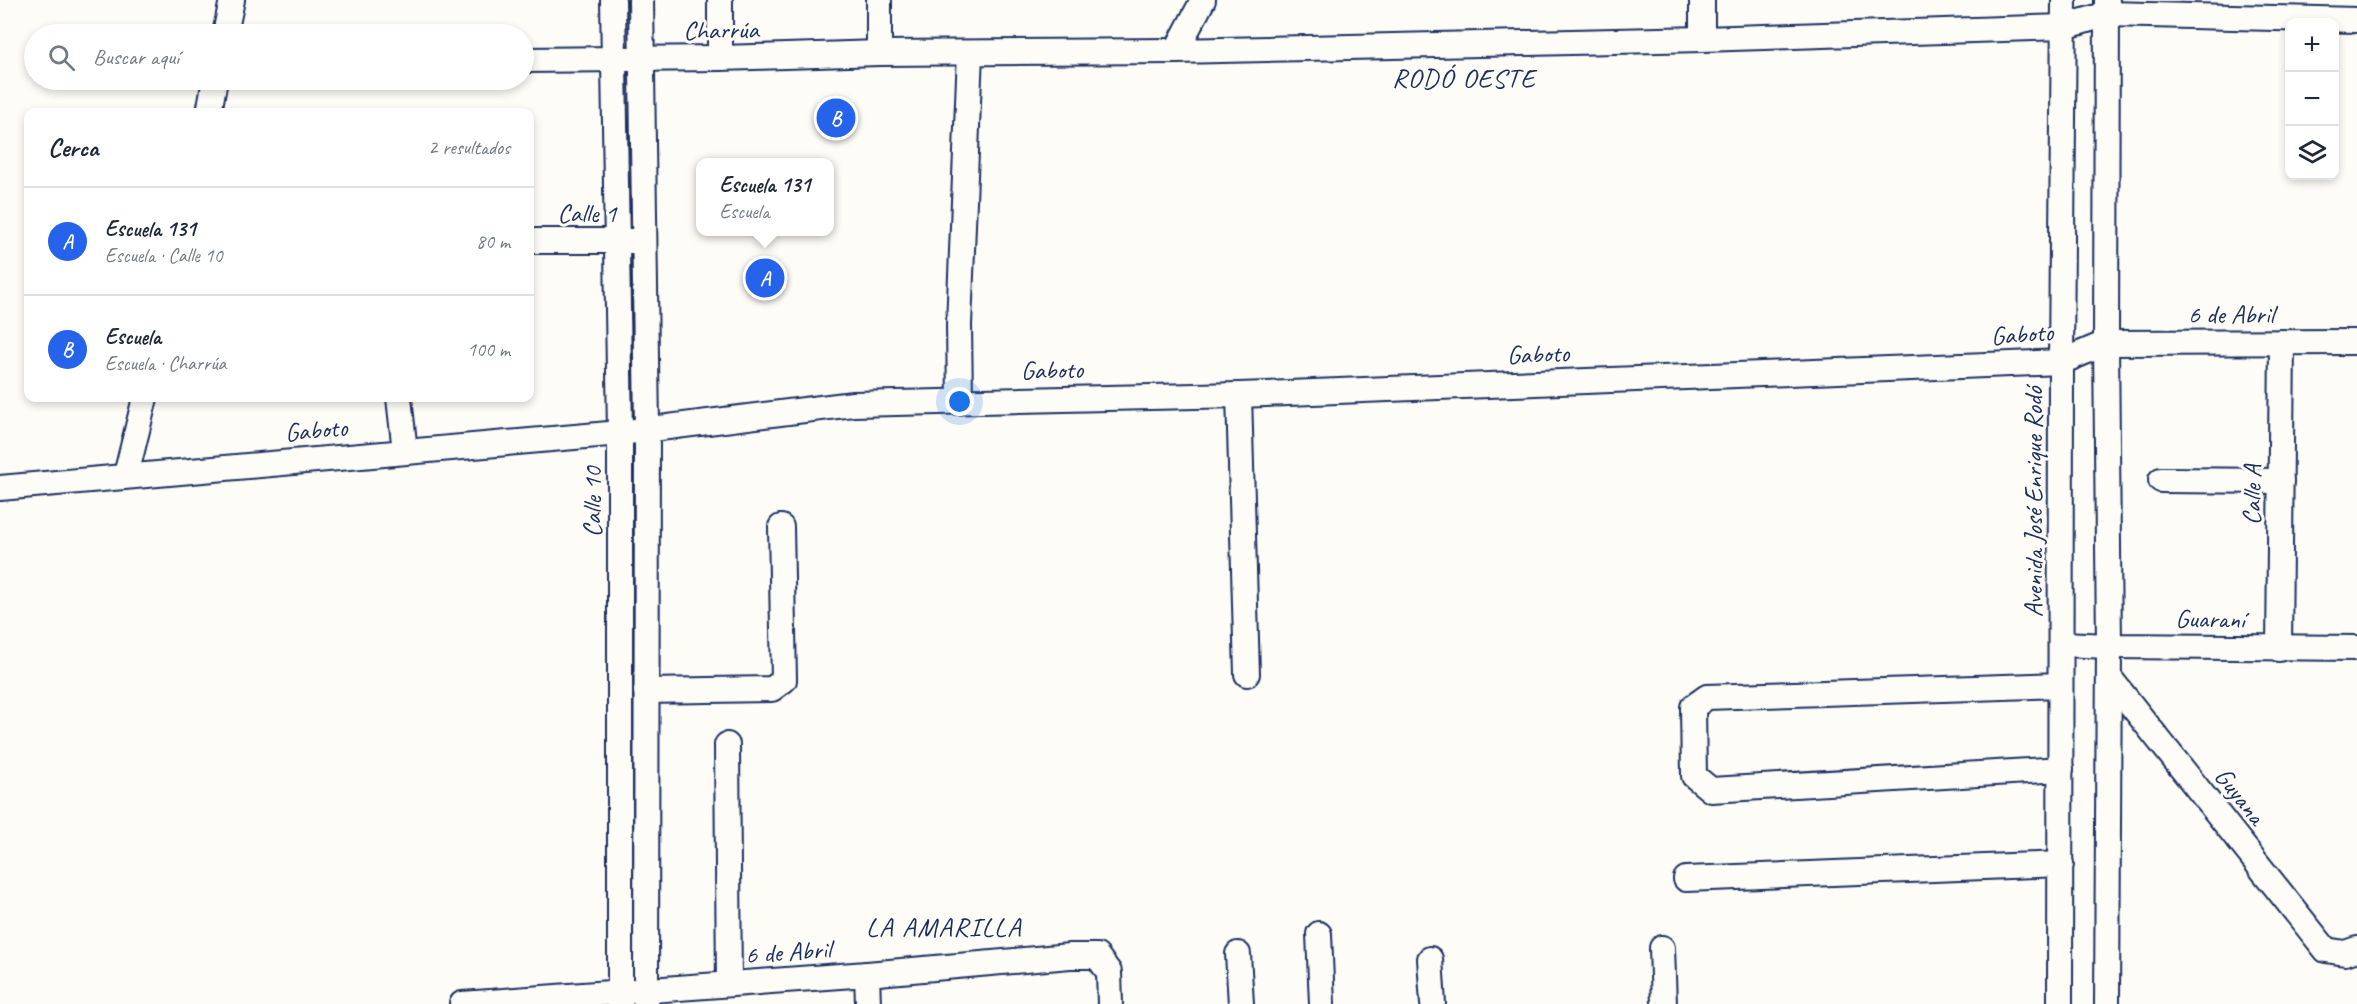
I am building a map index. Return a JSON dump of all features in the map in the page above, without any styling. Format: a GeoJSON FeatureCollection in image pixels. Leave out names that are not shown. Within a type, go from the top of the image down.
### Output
{"type":"FeatureCollection","features":[{"type":"Feature","properties":{"kind":"street"},"geometry":{"type":"LineString","coordinates":[[227,24],[232,0]]}},
{"type":"Feature","properties":{"kind":"street","name":"Calle 10"},"geometry":{"type":"LineString","coordinates":[[613,0],[620,433],[620,998]]}},
{"type":"Feature","properties":{"kind":"street"},"geometry":{"type":"LineString","coordinates":[[641,0],[647,428],[645,997]]}},
{"type":"Feature","properties":{"kind":"street"},"geometry":{"type":"LineString","coordinates":[[720,0],[720,58]]}},
{"type":"Feature","properties":{"kind":"street"},"geometry":{"type":"LineString","coordinates":[[879,0],[879,53]]}},
{"type":"Feature","properties":{"kind":"street"},"geometry":{"type":"LineString","coordinates":[[1176,51],[1203,0]]}},
{"type":"Feature","properties":{"kind":"street"},"geometry":{"type":"LineString","coordinates":[[1702,0],[1702,39]]}},
{"type":"Feature","properties":{"kind":"street","name":"Avenida José Enrique Rodó"},"geometry":{"type":"LineString","coordinates":[[2061,1004],[2060,684],[2064,0]]}},
{"type":"Feature","properties":{"kind":"street"},"geometry":{"type":"LineString","coordinates":[[2107,7],[2106,343],[2109,646],[2107,1004]]}},
{"type":"Feature","properties":{"kind":"street","name":"Charrúa"},"geometry":{"type":"LineString","coordinates":[[534,60],[641,60],[879,53],[1176,51],[1702,39],[2064,27],[2107,7],[2357,20]]}},
{"type":"Feature","properties":{"kind":"street"},"geometry":{"type":"LineString","coordinates":[[960,401],[959,325],[970,53]]}},
{"type":"Feature","properties":{"kind":"street"},"geometry":{"type":"LineString","coordinates":[[210,108],[213,90]]}},
{"type":"Feature","properties":{"kind":"street","name":"Calle 1"},"geometry":{"type":"LineString","coordinates":[[534,241],[644,241]]}},
{"type":"Feature","properties":{"kind":"street","name":"Calle A"},"geometry":{"type":"LineString","coordinates":[[2279,649],[2282,342]]}},
{"type":"Feature","properties":{"kind":"street","name":"6 de Abril"},"geometry":{"type":"LineString","coordinates":[[2106,343],[2357,342]]}},
{"type":"Feature","properties":{"kind":"street","name":"Gaboto"},"geometry":{"type":"LineString","coordinates":[[0,488],[126,475],[620,433],[853,404],[1239,395],[2061,362],[2106,343]]}},
{"type":"Feature","properties":{"kind":"street"},"geometry":{"type":"LineString","coordinates":[[1239,395],[1247,674]]}},
{"type":"Feature","properties":{"kind":"street"},"geometry":{"type":"LineString","coordinates":[[126,475],[144,402]]}},
{"type":"Feature","properties":{"kind":"street"},"geometry":{"type":"LineString","coordinates":[[399,402],[405,451]]}},
{"type":"Feature","properties":{"kind":"street"},"geometry":{"type":"LineString","coordinates":[[2161,480],[2281,481]]}},
{"type":"Feature","properties":{"kind":"street"},"geometry":{"type":"LineString","coordinates":[[646,691],[772,689],[784,680],[781,527]]}},
{"type":"Feature","properties":{"kind":"street","name":"Guaraní"},"geometry":{"type":"LineString","coordinates":[[2062,644],[2279,649],[2357,648]]}},
{"type":"Feature","properties":{"kind":"street","name":"Guyana"},"geometry":{"type":"LineString","coordinates":[[2109,677],[2325,950],[2345,953],[2357,949]]}},
{"type":"Feature","properties":{"kind":"street"},"geometry":{"type":"LineString","coordinates":[[2060,684],[1707,697],[1693,707],[1694,776],[1711,790],[2061,769]]}},
{"type":"Feature","properties":{"kind":"street"},"geometry":{"type":"LineString","coordinates":[[727,745],[729,984]]}},
{"type":"Feature","properties":{"kind":"street"},"geometry":{"type":"LineString","coordinates":[[1686,879],[2061,864]]}},
{"type":"Feature","properties":{"kind":"street"},"geometry":{"type":"LineString","coordinates":[[1319,934],[1322,1004]]}},
{"type":"Feature","properties":{"kind":"street"},"geometry":{"type":"LineString","coordinates":[[1662,948],[1664,1004]]}},
{"type":"Feature","properties":{"kind":"street"},"geometry":{"type":"LineString","coordinates":[[1239,954],[1241,1004]]}},
{"type":"Feature","properties":{"kind":"street","name":"6 de Abril"},"geometry":{"type":"LineString","coordinates":[[462,1004],[645,997],[729,984],[1070,956],[1097,956],[1109,972],[1110,1004]]}},
{"type":"Feature","properties":{"kind":"street"},"geometry":{"type":"LineString","coordinates":[[1430,959],[1432,1004]]}},
{"type":"Feature","properties":{"kind":"street"},"geometry":{"type":"LineString","coordinates":[[867,974],[868,1004]]}},
{"type":"Feature","properties":{"kind":"place","name":"Escuela"},"geometry":{"type":"Point","coordinates":[836,118]}},
{"type":"Feature","properties":{"kind":"place","name":"Escuela 131"},"geometry":{"type":"Point","coordinates":[765,278]}},
{"type":"Feature","properties":{"kind":"district","name":"RODÓ OESTE"},"geometry":{"type":"Point","coordinates":[1464,78]}},
{"type":"Feature","properties":{"kind":"district","name":"LA AMARILLA"},"geometry":{"type":"Point","coordinates":[944,927]}}]}
